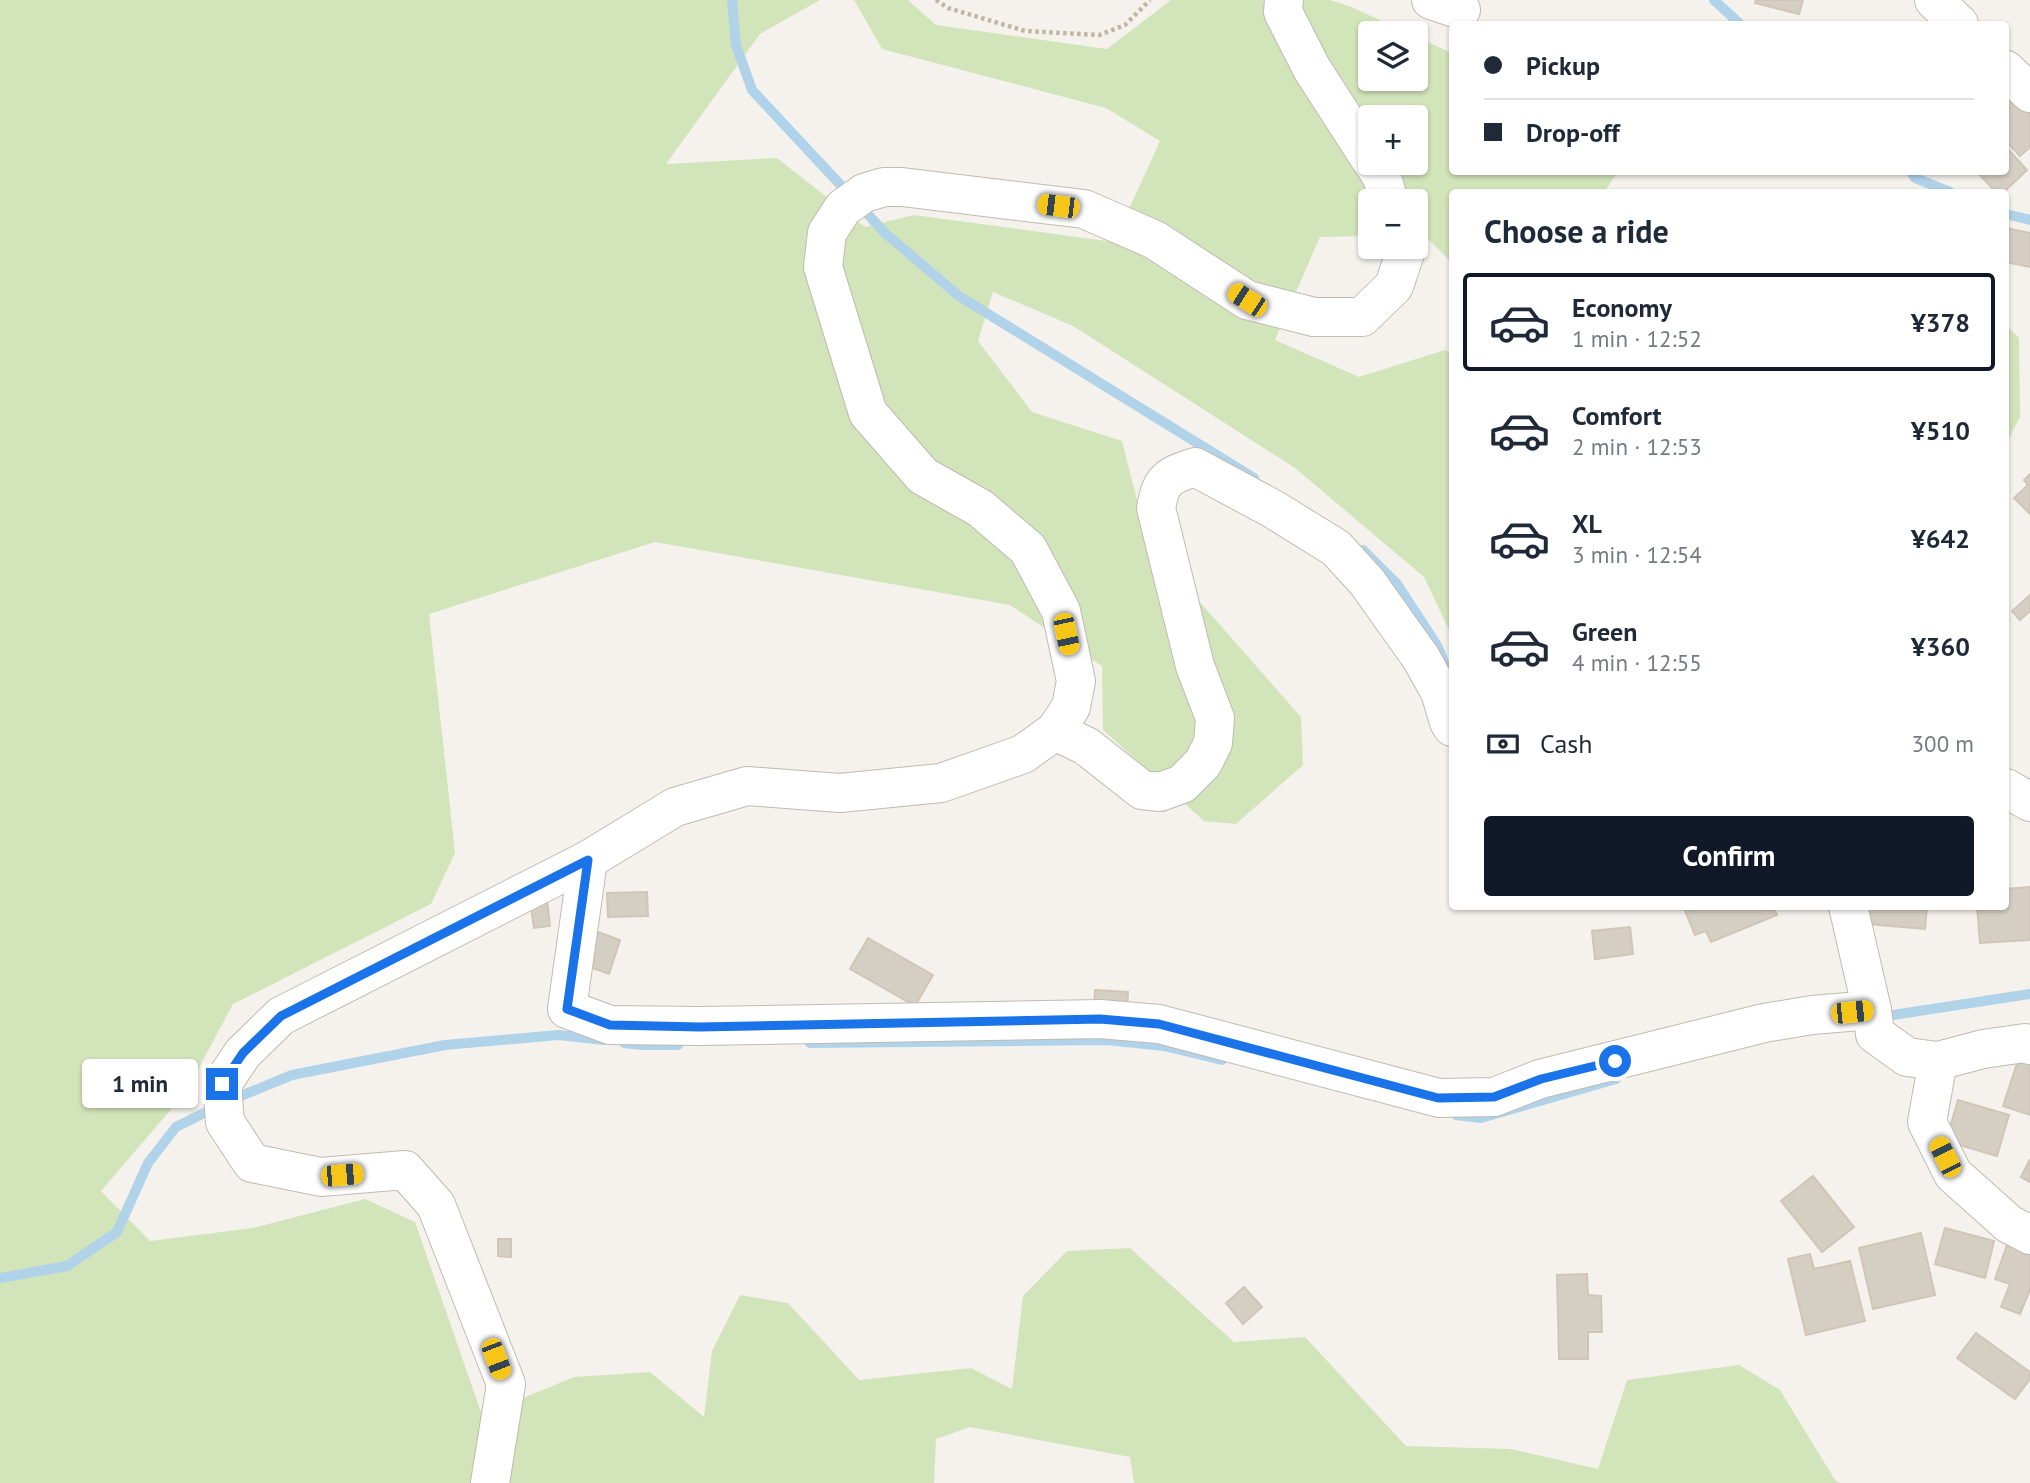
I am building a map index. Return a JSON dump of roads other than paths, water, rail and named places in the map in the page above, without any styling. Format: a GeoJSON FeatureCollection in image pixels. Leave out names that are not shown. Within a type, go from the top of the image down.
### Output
{"type":"FeatureCollection","features":[{"type":"Feature","properties":{"kind":"street"},"geometry":{"type":"LineString","coordinates":[[1284,0],[1283,12],[1312,69],[1358,141]]}},
{"type":"Feature","properties":{"kind":"street"},"geometry":{"type":"LineString","coordinates":[[1934,0],[1956,21]]}},
{"type":"Feature","properties":{"kind":"street"},"geometry":{"type":"LineString","coordinates":[[2009,73],[2030,93]]}},
{"type":"Feature","properties":{"kind":"street"},"geometry":{"type":"LineString","coordinates":[[490,1483],[506,1384],[436,1205],[405,1170],[321,1177],[252,1163],[225,1122],[222,1084],[243,1053],[281,1016],[588,860],[675,807],[747,786],[839,793],[940,783],[1023,754],[1055,732],[1071,707],[1076,681],[1061,611],[1028,549],[980,508],[923,475],[868,412],[823,267],[827,233],[853,201],[884,187],[1084,209],[1156,240],[1247,300],[1314,317],[1362,317],[1394,286],[1403,259]]}},
{"type":"Feature","properties":{"kind":"street"},"geometry":{"type":"LineString","coordinates":[[1055,732],[1086,746],[1142,790],[1160,792],[1182,784],[1203,763],[1213,743],[1215,718],[1195,666],[1156,508],[1160,487],[1176,473],[1195,467],[1273,509],[1336,548],[1367,582],[1421,657],[1440,692],[1449,722]]}},
{"type":"Feature","properties":{"kind":"street"},"geometry":{"type":"LineString","coordinates":[[2009,766],[2030,767]]}},
{"type":"Feature","properties":{"kind":"street"},"geometry":{"type":"LineString","coordinates":[[2009,790],[2030,802]]}},
{"type":"Feature","properties":{"kind":"street"},"geometry":{"type":"LineString","coordinates":[[588,860],[567,1009],[610,1025],[700,1027],[1100,1019],[1159,1024],[1438,1098],[1494,1097],[1541,1079],[1764,1023],[1812,1015],[1873,1022]]}},
{"type":"Feature","properties":{"kind":"street"},"geometry":{"type":"LineString","coordinates":[[1849,910],[1873,1022],[1907,1057],[1938,1061],[1983,1049],[2025,1043],[2030,1045]]}},
{"type":"Feature","properties":{"kind":"street"},"geometry":{"type":"LineString","coordinates":[[1938,1061],[1927,1122],[1953,1174],[2009,1224],[2030,1235]]}},
{"type":"Feature","properties":{"kind":"waterway"},"geometry":{"type":"LineString","coordinates":[[732,0],[736,45],[752,90],[849,194]]}},
{"type":"Feature","properties":{"kind":"waterway"},"geometry":{"type":"LineString","coordinates":[[1714,0],[1737,21]]}},
{"type":"Feature","properties":{"kind":"waterway"},"geometry":{"type":"LineString","coordinates":[[1913,175],[1942,189]]}},
{"type":"Feature","properties":{"kind":"waterway"},"geometry":{"type":"LineString","coordinates":[[860,206],[886,234],[959,296],[1254,478]]}},
{"type":"Feature","properties":{"kind":"waterway"},"geometry":{"type":"LineString","coordinates":[[2009,215],[2030,220]]}},
{"type":"Feature","properties":{"kind":"waterway"},"geometry":{"type":"LineString","coordinates":[[1363,550],[1397,584],[1438,647],[1445,665]]}},
{"type":"Feature","properties":{"kind":"waterway"},"geometry":{"type":"LineString","coordinates":[[1880,1017],[2030,994]]}},
{"type":"Feature","properties":{"kind":"waterway"},"geometry":{"type":"LineString","coordinates":[[231,1100],[292,1075],[445,1045],[558,1035],[605,1040]]}},
{"type":"Feature","properties":{"kind":"waterway"},"geometry":{"type":"LineString","coordinates":[[810,1043],[1107,1040],[1164,1046],[1222,1060]]}},
{"type":"Feature","properties":{"kind":"waterway"},"geometry":{"type":"LineString","coordinates":[[624,1043],[678,1045]]}},
{"type":"Feature","properties":{"kind":"waterway"},"geometry":{"type":"LineString","coordinates":[[1456,1115],[1481,1118],[1616,1079]]}},
{"type":"Feature","properties":{"kind":"waterway"},"geometry":{"type":"LineString","coordinates":[[0,1278],[67,1266],[117,1232],[148,1163],[176,1127],[216,1107]]}}]}
